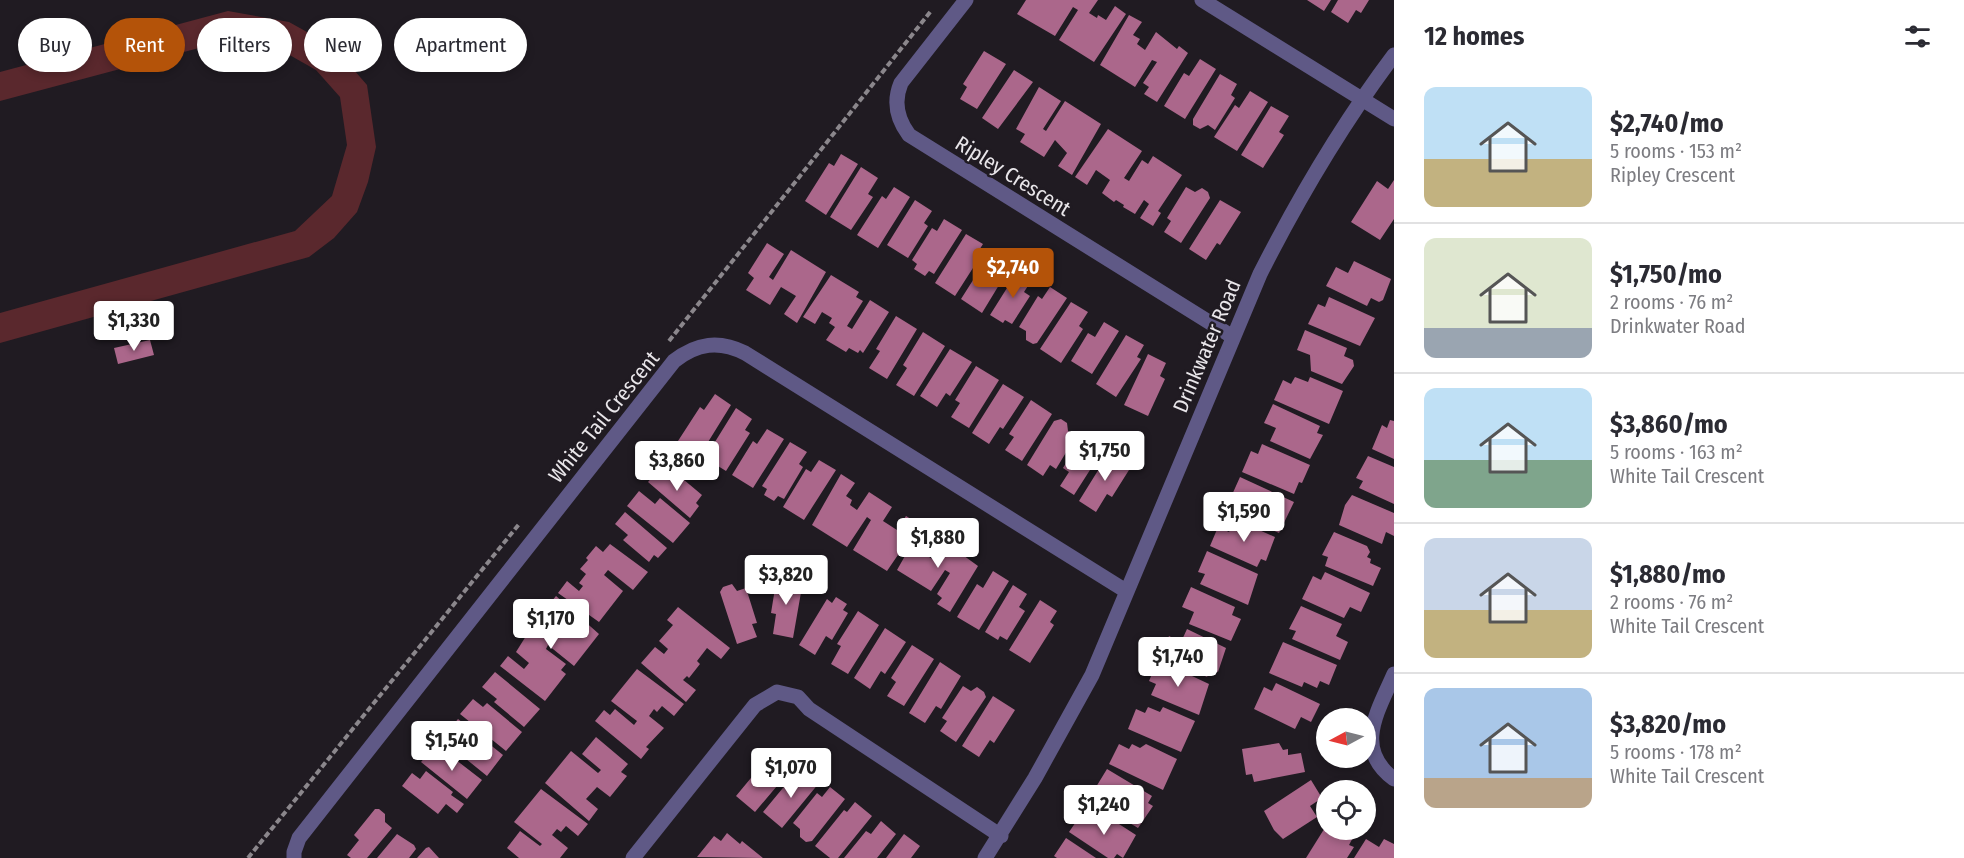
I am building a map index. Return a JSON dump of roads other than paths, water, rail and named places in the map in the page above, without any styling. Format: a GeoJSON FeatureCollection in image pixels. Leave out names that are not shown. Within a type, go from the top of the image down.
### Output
{"type":"FeatureCollection","features":[{"type":"Feature","properties":{"kind":"street","name":"Ripley Crescent"},"geometry":{"type":"LineString","coordinates":[[966,0],[901,83],[897,97],[898,115],[909,135],[1233,337]]}},
{"type":"Feature","properties":{"kind":"street"},"geometry":{"type":"LineString","coordinates":[[1202,0],[1394,118]]}},
{"type":"Feature","properties":{"kind":"street","name":"Drinkwater Road"},"geometry":{"type":"LineString","coordinates":[[985,858],[1001,836],[1067,725],[1092,675],[1260,274],[1290,213],[1362,98],[1394,55]]}},
{"type":"Feature","properties":{"kind":"street","name":"White Tail Crescent"},"geometry":{"type":"LineString","coordinates":[[294,858],[299,838],[306,828],[674,361],[696,347],[723,345],[745,353],[1126,591]]}},
{"type":"Feature","properties":{"kind":"street"},"geometry":{"type":"LineString","coordinates":[[1394,674],[1375,718],[1371,742],[1376,762],[1394,779]]}},
{"type":"Feature","properties":{"kind":"street"},"geometry":{"type":"LineString","coordinates":[[633,858],[755,705],[777,692],[798,697],[809,709],[1001,836]]}}]}
